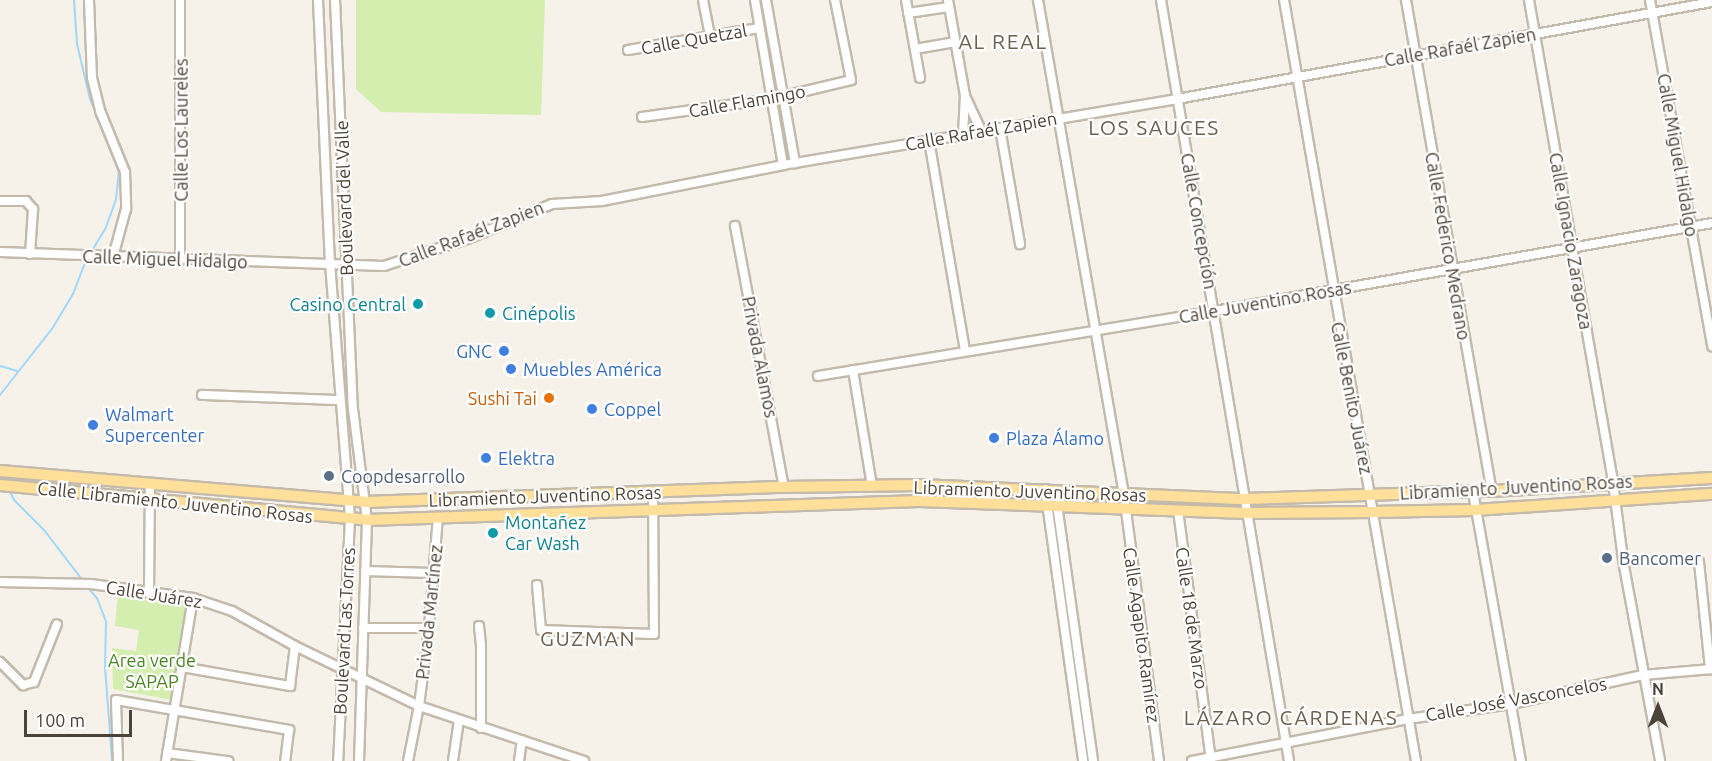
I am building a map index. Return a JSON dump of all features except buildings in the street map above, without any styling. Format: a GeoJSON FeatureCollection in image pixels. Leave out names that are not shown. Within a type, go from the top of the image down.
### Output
{"type":"FeatureCollection","features":[{"type":"Feature","properties":{"kind":"main road","name":"Calle Libramiento Juventino Rosas"},"geometry":{"type":"LineString","coordinates":[[0,471],[348,501]]}},
{"type":"Feature","properties":{"kind":"main road","name":"Libramiento Juventino Rosas"},"geometry":{"type":"LineString","coordinates":[[348,501],[919,485],[1245,499],[1473,492],[1712,478]]}},
{"type":"Feature","properties":{"kind":"main road","name":"Calle Libramiento Juventino Rosas"},"geometry":{"type":"LineString","coordinates":[[0,485],[350,519]]}},
{"type":"Feature","properties":{"kind":"main road"},"geometry":{"type":"LineString","coordinates":[[919,485],[919,501]]}},
{"type":"Feature","properties":{"kind":"main road","name":"Libramiento Juventino Rosas"},"geometry":{"type":"LineString","coordinates":[[350,519],[919,501],[1246,513],[1372,512],[1475,510],[1712,494]]}},
{"type":"Feature","properties":{"kind":"street"},"geometry":{"type":"LineString","coordinates":[[89,0],[92,78],[101,113],[125,172],[126,209],[113,257]]}},
{"type":"Feature","properties":{"kind":"street","name":"Calle Los Laureles"},"geometry":{"type":"LineString","coordinates":[[180,0],[180,260]]}},
{"type":"Feature","properties":{"kind":"street","name":"Boulevard del Valle"},"geometry":{"type":"LineString","coordinates":[[318,0],[330,263],[348,501]]}},
{"type":"Feature","properties":{"kind":"street","name":"Boulevard del Valle"},"geometry":{"type":"LineString","coordinates":[[335,0],[353,410],[366,502]]}},
{"type":"Feature","properties":{"kind":"street"},"geometry":{"type":"LineString","coordinates":[[703,0],[710,35]]}},
{"type":"Feature","properties":{"kind":"street"},"geometry":{"type":"LineString","coordinates":[[755,0],[783,165]]}},
{"type":"Feature","properties":{"kind":"street"},"geometry":{"type":"LineString","coordinates":[[766,0],[795,163]]}},
{"type":"Feature","properties":{"kind":"street","name":"Calle Flamingo"},"geometry":{"type":"LineString","coordinates":[[642,117],[772,99],[850,80],[835,0]]}},
{"type":"Feature","properties":{"kind":"street"},"geometry":{"type":"LineString","coordinates":[[906,0],[920,78]]}},
{"type":"Feature","properties":{"kind":"street","name":"Calle Agapito Ramírez"},"geometry":{"type":"LineString","coordinates":[[1038,0],[1124,495],[1159,761]]}},
{"type":"Feature","properties":{"kind":"street","name":"Calle Concepción"},"geometry":{"type":"LineString","coordinates":[[1161,0],[1289,761]]}},
{"type":"Feature","properties":{"kind":"street","name":"Calle Benito Juárez"},"geometry":{"type":"LineString","coordinates":[[1284,0],[1332,290],[1416,761]]}},
{"type":"Feature","properties":{"kind":"street","name":"Calle Federico Medrano"},"geometry":{"type":"LineString","coordinates":[[1406,0],[1492,491]]}},
{"type":"Feature","properties":{"kind":"street","name":"Calle Ignacio Zaragoza"},"geometry":{"type":"LineString","coordinates":[[1529,0],[1615,500]]}},
{"type":"Feature","properties":{"kind":"street","name":"Calle Miguel Hidalgo"},"geometry":{"type":"LineString","coordinates":[[1650,0],[1712,346]]}},
{"type":"Feature","properties":{"kind":"street","name":"Calle Rafaél Zapien"},"geometry":{"type":"LineString","coordinates":[[330,263],[384,267],[467,238],[552,204],[602,201],[783,165],[1177,99],[1712,2]]}},
{"type":"Feature","properties":{"kind":"street"},"geometry":{"type":"LineString","coordinates":[[908,13],[948,4],[965,95],[981,132]]}},
{"type":"Feature","properties":{"kind":"street","name":"Calle Quetzal"},"geometry":{"type":"LineString","coordinates":[[628,50],[759,28]]}},
{"type":"Feature","properties":{"kind":"street"},"geometry":{"type":"LineString","coordinates":[[915,49],[955,42]]}},
{"type":"Feature","properties":{"kind":"street"},"geometry":{"type":"LineString","coordinates":[[963,135],[965,95]]}},
{"type":"Feature","properties":{"kind":"street"},"geometry":{"type":"LineString","coordinates":[[1000,128],[1020,244]]}},
{"type":"Feature","properties":{"kind":"street"},"geometry":{"type":"LineString","coordinates":[[929,140],[965,351]]}},
{"type":"Feature","properties":{"kind":"street"},"geometry":{"type":"LineString","coordinates":[[325,158],[342,157]]}},
{"type":"Feature","properties":{"kind":"street"},"geometry":{"type":"LineString","coordinates":[[0,201],[12,199],[26,201],[33,209],[30,254]]}},
{"type":"Feature","properties":{"kind":"street","name":"Calle Juventino Rosas"},"geometry":{"type":"LineString","coordinates":[[818,376],[1215,311],[1712,223]]}},
{"type":"Feature","properties":{"kind":"street","name":"Privada Alamos"},"geometry":{"type":"LineString","coordinates":[[735,226],[784,487]]}},
{"type":"Feature","properties":{"kind":"street","name":"Calle Miguel Hidalgo"},"geometry":{"type":"LineString","coordinates":[[0,252],[180,260],[330,263]]}},
{"type":"Feature","properties":{"kind":"street"},"geometry":{"type":"LineString","coordinates":[[337,342],[351,354]]}},
{"type":"Feature","properties":{"kind":"street"},"geometry":{"type":"LineString","coordinates":[[853,370],[872,486]]}},
{"type":"Feature","properties":{"kind":"street"},"geometry":{"type":"LineString","coordinates":[[202,394],[339,400]]}},
{"type":"Feature","properties":{"kind":"street"},"geometry":{"type":"LineString","coordinates":[[149,593],[150,483]]}},
{"type":"Feature","properties":{"kind":"street"},"geometry":{"type":"LineString","coordinates":[[1050,489],[1083,761]]}},
{"type":"Feature","properties":{"kind":"street"},"geometry":{"type":"LineString","coordinates":[[537,585],[541,630],[654,634],[653,491]]}},
{"type":"Feature","properties":{"kind":"street"},"geometry":{"type":"LineString","coordinates":[[1473,492],[1521,761]]}},
{"type":"Feature","properties":{"kind":"street"},"geometry":{"type":"LineString","coordinates":[[1615,500],[1643,675],[1660,761]]}},
{"type":"Feature","properties":{"kind":"street","name":"Boulevard Las Torres"},"geometry":{"type":"LineString","coordinates":[[338,761],[350,519],[348,501]]}},
{"type":"Feature","properties":{"kind":"street","name":"Boulevard Las Torres"},"geometry":{"type":"LineString","coordinates":[[359,761],[366,502]]}},
{"type":"Feature","properties":{"kind":"street"},"geometry":{"type":"LineString","coordinates":[[1052,507],[1093,761]]}},
{"type":"Feature","properties":{"kind":"street","name":"Calle 18 de Marzo"},"geometry":{"type":"LineString","coordinates":[[1178,510],[1211,759]]}},
{"type":"Feature","properties":{"kind":"street","name":"Privada Martínez"},"geometry":{"type":"LineString","coordinates":[[408,761],[419,706],[429,628],[438,517]]}},
{"type":"Feature","properties":{"kind":"street"},"geometry":{"type":"LineString","coordinates":[[1699,562],[1711,669]]}},
{"type":"Feature","properties":{"kind":"street"},"geometry":{"type":"LineString","coordinates":[[365,571],[432,573]]}},
{"type":"Feature","properties":{"kind":"street","name":"Calle Juárez"},"geometry":{"type":"LineString","coordinates":[[0,582],[92,584],[193,597],[232,611],[295,646],[419,706],[522,740],[566,758],[584,761]]}},
{"type":"Feature","properties":{"kind":"street"},"geometry":{"type":"LineString","coordinates":[[193,597],[166,757],[228,761]]}},
{"type":"Feature","properties":{"kind":"street"},"geometry":{"type":"LineString","coordinates":[[0,662],[23,685],[29,686],[34,682],[57,624]]}},
{"type":"Feature","properties":{"kind":"street"},"geometry":{"type":"LineString","coordinates":[[479,626],[481,728]]}},
{"type":"Feature","properties":{"kind":"street"},"geometry":{"type":"LineString","coordinates":[[363,628],[429,628]]}},
{"type":"Feature","properties":{"kind":"street"},"geometry":{"type":"LineString","coordinates":[[182,667],[290,686],[295,646]]}},
{"type":"Feature","properties":{"kind":"street","name":"Calle José Vasconcelos"},"geometry":{"type":"LineString","coordinates":[[1192,761],[1408,719],[1511,704],[1643,675],[1711,669]]}},
{"type":"Feature","properties":{"kind":"street"},"geometry":{"type":"LineString","coordinates":[[118,761],[116,700],[289,730],[285,761]]}},
{"type":"Feature","properties":{"kind":"street"},"geometry":{"type":"LineString","coordinates":[[453,761],[459,720]]}},
{"type":"Feature","properties":{"kind":"street"},"geometry":{"type":"LineString","coordinates":[[519,761],[522,740]]}},
{"type":"Feature","properties":{"kind":"green space"},"geometry":{"type":"Polygon","coordinates":[[[356,0],[545,0],[541,115],[381,112],[356,89],[356,0]]]}},
{"type":"Feature","properties":{"kind":"green space","name":"Area verde SAPAP"},"geometry":{"type":"Polygon","coordinates":[[[118,592],[188,600],[172,700],[113,689],[112,648],[136,651],[139,630],[115,626],[118,592]]]}},
{"type":"Feature","properties":{"kind":"waterway"},"geometry":{"type":"LineString","coordinates":[[74,0],[77,44],[90,99],[99,120]]}},
{"type":"Feature","properties":{"kind":"waterway"},"geometry":{"type":"LineString","coordinates":[[90,254],[106,227],[116,199],[119,172],[112,150]]}},
{"type":"Feature","properties":{"kind":"waterway"},"geometry":{"type":"LineString","coordinates":[[0,395],[52,329],[73,294],[87,258]]}},
{"type":"Feature","properties":{"kind":"waterway"},"geometry":{"type":"LineString","coordinates":[[0,366],[17,371]]}},
{"type":"Feature","properties":{"kind":"waterway"},"geometry":{"type":"LineString","coordinates":[[10,492],[14,500],[44,530],[84,582]]}},
{"type":"Feature","properties":{"kind":"waterway"},"geometry":{"type":"LineString","coordinates":[[87,587],[97,598],[106,622],[105,667],[112,761]]}},
{"type":"Feature","properties":{"kind":"place","name":"Casino Central"},"geometry":{"type":"Point","coordinates":[418,304]}},
{"type":"Feature","properties":{"kind":"place","name":"Cinépolis"},"geometry":{"type":"Point","coordinates":[490,313]}},
{"type":"Feature","properties":{"kind":"place","name":"GNC"},"geometry":{"type":"Point","coordinates":[504,351]}},
{"type":"Feature","properties":{"kind":"place","name":"Muebles América"},"geometry":{"type":"Point","coordinates":[511,369]}},
{"type":"Feature","properties":{"kind":"place","name":"Sushi Tai"},"geometry":{"type":"Point","coordinates":[549,398]}},
{"type":"Feature","properties":{"kind":"place","name":"Coppel"},"geometry":{"type":"Point","coordinates":[592,409]}},
{"type":"Feature","properties":{"kind":"place","name":"Walmart Supercenter"},"geometry":{"type":"Point","coordinates":[93,425]}},
{"type":"Feature","properties":{"kind":"place","name":"Plaza Álamo"},"geometry":{"type":"Point","coordinates":[994,438]}},
{"type":"Feature","properties":{"kind":"place","name":"Elektra"},"geometry":{"type":"Point","coordinates":[486,458]}},
{"type":"Feature","properties":{"kind":"place","name":"Coopdesarrollo"},"geometry":{"type":"Point","coordinates":[329,476]}},
{"type":"Feature","properties":{"kind":"place","name":"Montañez Car Wash"},"geometry":{"type":"Point","coordinates":[493,533]}},
{"type":"Feature","properties":{"kind":"place","name":"Bancomer"},"geometry":{"type":"Point","coordinates":[1607,558]}},
{"type":"Feature","properties":{"kind":"district","name":"AL REAL"},"geometry":{"type":"Point","coordinates":[1003,41]}},
{"type":"Feature","properties":{"kind":"district","name":"LOS SAUCES"},"geometry":{"type":"Point","coordinates":[1154,127]}},
{"type":"Feature","properties":{"kind":"district","name":"GUZMAN"},"geometry":{"type":"Point","coordinates":[588,638]}},
{"type":"Feature","properties":{"kind":"district","name":"LÁZARO CÁRDENAS"},"geometry":{"type":"Point","coordinates":[1291,717]}}]}
